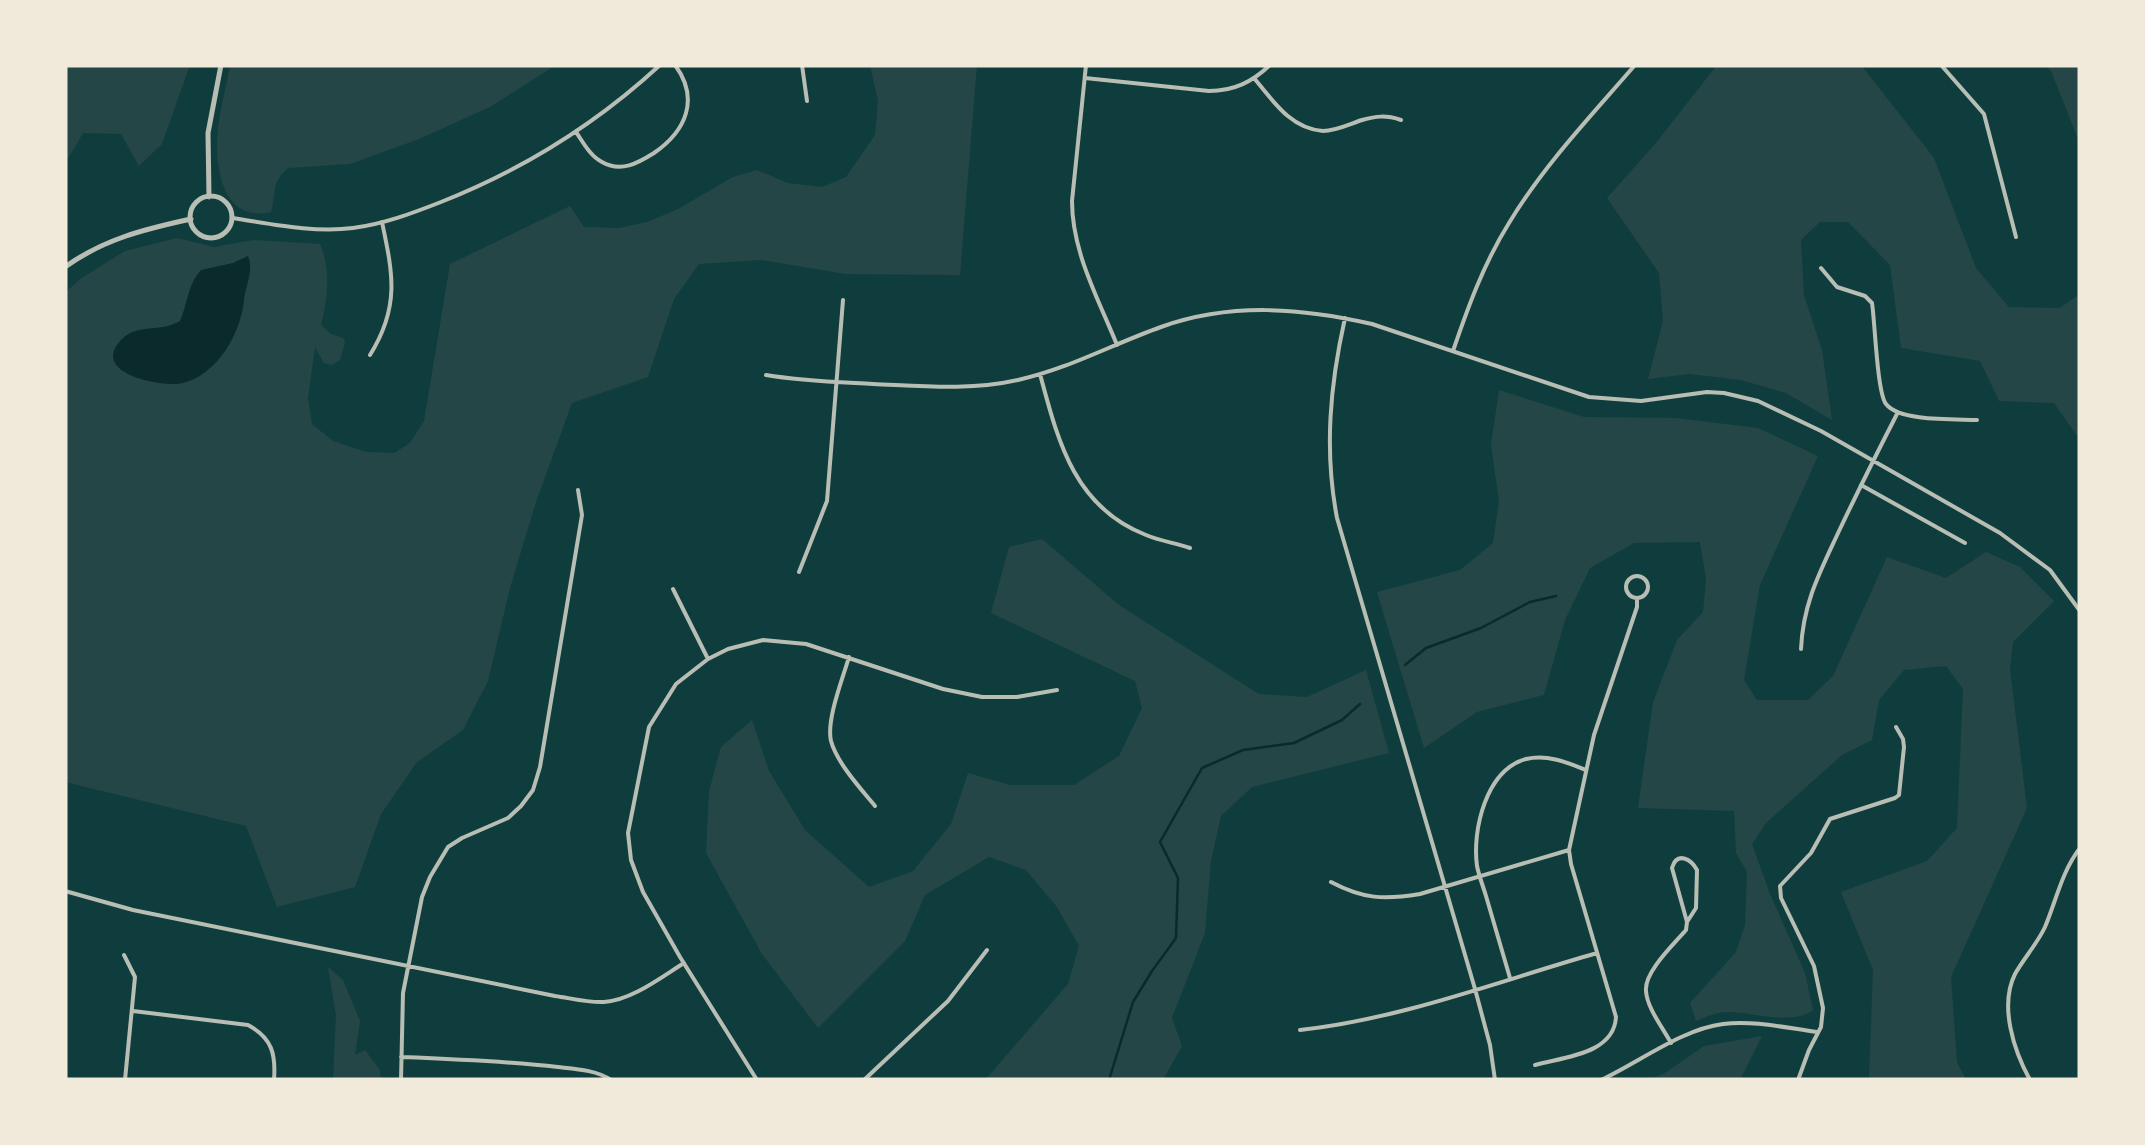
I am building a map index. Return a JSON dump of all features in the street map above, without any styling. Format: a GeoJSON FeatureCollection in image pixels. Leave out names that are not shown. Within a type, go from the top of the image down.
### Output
{"type":"FeatureCollection","features":[{"type":"Feature","properties":{"kind":"street"},"geometry":{"type":"LineString","coordinates":[[210,197],[208,133],[221,65]]}},
{"type":"Feature","properties":{"kind":"street"},"geometry":{"type":"LineString","coordinates":[[232,218],[315,230],[354,228],[428,208],[479,188],[576,132],[625,98],[660,65]]}},
{"type":"Feature","properties":{"kind":"street"},"geometry":{"type":"LineString","coordinates":[[576,132],[602,162],[636,165],[680,130],[687,111],[687,92],[675,65]]}},
{"type":"Feature","properties":{"kind":"street"},"geometry":{"type":"LineString","coordinates":[[802,65],[807,101]]}},
{"type":"Feature","properties":{"kind":"street"},"geometry":{"type":"LineString","coordinates":[[1086,65],[1072,218],[1076,242],[1116,345]]}},
{"type":"Feature","properties":{"kind":"street"},"geometry":{"type":"LineString","coordinates":[[1085,78],[1212,92],[1239,87],[1270,65]]}},
{"type":"Feature","properties":{"kind":"street"},"geometry":{"type":"LineString","coordinates":[[1453,351],[1484,269],[1508,225],[1538,180],[1636,65]]}},
{"type":"Feature","properties":{"kind":"street"},"geometry":{"type":"LineString","coordinates":[[1941,65],[1984,114],[2016,237]]}},
{"type":"Feature","properties":{"kind":"street"},"geometry":{"type":"LineString","coordinates":[[1254,78],[1282,112],[1300,126],[1325,132],[1376,116],[1401,120]]}},
{"type":"Feature","properties":{"kind":"street"},"geometry":{"type":"LineString","coordinates":[[210,197],[224,201],[232,218],[224,234],[209,238],[194,229],[190,219],[194,206],[210,197]]}},
{"type":"Feature","properties":{"kind":"street"},"geometry":{"type":"LineString","coordinates":[[65,267],[112,240],[144,228],[190,219]]}},
{"type":"Feature","properties":{"kind":"street"},"geometry":{"type":"LineString","coordinates":[[370,355],[383,333],[392,287],[393,273],[382,222]]}},
{"type":"Feature","properties":{"kind":"street"},"geometry":{"type":"LineString","coordinates":[[1821,268],[1837,287],[1866,296],[1872,303],[1886,404],[1898,412],[1919,417],[1977,420]]}},
{"type":"Feature","properties":{"kind":"street"},"geometry":{"type":"LineString","coordinates":[[799,572],[827,500],[843,300]]}},
{"type":"Feature","properties":{"kind":"street"},"geometry":{"type":"LineString","coordinates":[[766,375],[971,387],[1040,374],[1163,326],[1222,312],[1262,309],[1345,318],[1574,393],[1609,400],[1640,401],[1707,392],[1745,396],[1807,424],[2000,532],[2060,581],[2080,611]]}},
{"type":"Feature","properties":{"kind":"street"},"geometry":{"type":"LineString","coordinates":[[1345,318],[1330,411],[1333,498],[1344,547],[1475,988],[1495,1080]]}},
{"type":"Feature","properties":{"kind":"street"},"geometry":{"type":"LineString","coordinates":[[1040,374],[1064,454],[1095,501],[1129,528],[1190,548]]}},
{"type":"Feature","properties":{"kind":"street"},"geometry":{"type":"LineString","coordinates":[[1801,649],[1805,610],[1812,589],[1898,412]]}},
{"type":"Feature","properties":{"kind":"street"},"geometry":{"type":"LineString","coordinates":[[1860,484],[1965,543]]}},
{"type":"Feature","properties":{"kind":"street"},"geometry":{"type":"LineString","coordinates":[[401,1080],[403,994],[422,897],[448,847],[508,818],[522,806],[533,790],[540,768],[582,515],[578,490]]}},
{"type":"Feature","properties":{"kind":"street"},"geometry":{"type":"LineString","coordinates":[[1638,576],[1647,582],[1648,590],[1637,598],[1630,596],[1626,587],[1631,578],[1638,576]]}},
{"type":"Feature","properties":{"kind":"street"},"geometry":{"type":"LineString","coordinates":[[673,589],[708,659]]}},
{"type":"Feature","properties":{"kind":"street"},"geometry":{"type":"LineString","coordinates":[[1535,1065],[1598,1047],[1613,1032],[1616,1016],[1569,850],[1594,734],[1637,608],[1637,598]]}},
{"type":"Feature","properties":{"kind":"street"},"geometry":{"type":"LineString","coordinates":[[757,1080],[643,892],[631,860],[628,833],[649,726],[676,684],[708,659],[763,640],[806,644],[982,698],[1017,698],[1057,690]]}},
{"type":"Feature","properties":{"kind":"street"},"geometry":{"type":"LineString","coordinates":[[849,657],[830,740],[844,766],[875,806]]}},
{"type":"Feature","properties":{"kind":"street"},"geometry":{"type":"LineString","coordinates":[[1798,1080],[1819,1032],[1823,1008],[1814,966],[1780,886],[1811,853],[1830,819],[1899,795],[1904,747],[1896,727]]}},
{"type":"Feature","properties":{"kind":"street"},"geometry":{"type":"LineString","coordinates":[[1510,978],[1477,865],[1478,832],[1488,796],[1499,778],[1517,763],[1536,758],[1562,760],[1586,770]]}},
{"type":"Feature","properties":{"kind":"street"},"geometry":{"type":"LineString","coordinates":[[2030,1080],[2014,1049],[2010,990],[2016,972],[2044,930],[2080,848]]}},
{"type":"Feature","properties":{"kind":"street"},"geometry":{"type":"LineString","coordinates":[[1331,882],[1354,894],[1383,898],[1420,894],[1569,850]]}},
{"type":"Feature","properties":{"kind":"street"},"geometry":{"type":"LineString","coordinates":[[1671,1043],[1648,999],[1646,984],[1651,972],[1686,930],[1696,908],[1698,875],[1688,859],[1680,858],[1672,868],[1688,922]]}},
{"type":"Feature","properties":{"kind":"street"},"geometry":{"type":"LineString","coordinates":[[65,890],[132,910],[555,996],[602,1002],[619,999],[648,985],[684,962]]}},
{"type":"Feature","properties":{"kind":"street"},"geometry":{"type":"LineString","coordinates":[[864,1080],[948,1001],[987,950]]}},
{"type":"Feature","properties":{"kind":"street"},"geometry":{"type":"LineString","coordinates":[[1300,1030],[1361,1020],[1597,953]]}},
{"type":"Feature","properties":{"kind":"street"},"geometry":{"type":"LineString","coordinates":[[124,955],[135,977],[125,1080]]}},
{"type":"Feature","properties":{"kind":"street"},"geometry":{"type":"LineString","coordinates":[[133,1010],[248,1025],[259,1031],[276,1058],[274,1080]]}},
{"type":"Feature","properties":{"kind":"street"},"geometry":{"type":"LineString","coordinates":[[1600,1080],[1718,1024],[1819,1032]]}},
{"type":"Feature","properties":{"kind":"street"},"geometry":{"type":"LineString","coordinates":[[401,1057],[508,1061],[578,1070],[611,1080]]}},
{"type":"Feature","properties":{"kind":"shaded area"},"geometry":{"type":"Polygon","coordinates":[[[65,65],[190,65],[162,144],[139,166],[121,134],[83,133],[65,164],[65,65]]]}},
{"type":"Feature","properties":{"kind":"shaded area"},"geometry":{"type":"Polygon","coordinates":[[[230,65],[556,65],[490,107],[419,139],[350,164],[288,168],[276,184],[271,212],[253,213],[230,198],[219,169],[217,135],[230,65]]]}},
{"type":"Feature","properties":{"kind":"shaded area"},"geometry":{"type":"Polygon","coordinates":[[[870,65],[977,65],[960,275],[846,274],[762,260],[699,264],[674,299],[648,377],[572,403],[510,588],[488,681],[463,730],[417,762],[381,814],[355,887],[277,907],[246,826],[65,782],[65,293],[80,279],[125,251],[177,238],[214,247],[253,240],[320,244],[327,284],[321,325],[345,342],[340,360],[332,365],[324,363],[315,347],[308,398],[312,424],[333,441],[366,452],[394,453],[410,443],[424,421],[450,264],[570,206],[584,227],[619,228],[678,209],[733,177],[757,170],[788,183],[822,187],[846,177],[875,135],[878,101],[870,65]]]}},
{"type":"Feature","properties":{"kind":"shaded area"},"geometry":{"type":"Polygon","coordinates":[[[1717,65],[1861,65],[1934,158],[1976,268],[2009,307],[2060,308],[2080,294],[2080,440],[2054,403],[1999,401],[1980,361],[1901,348],[1890,265],[1848,222],[1820,222],[1801,240],[1804,295],[1822,350],[1832,420],[1786,393],[1741,380],[1689,374],[1648,379],[1663,321],[1659,273],[1607,198],[1717,65]]]}},
{"type":"Feature","properties":{"kind":"shaded area"},"geometry":{"type":"Polygon","coordinates":[[[2045,65],[2080,65],[2080,144],[2051,71],[2045,65]]]}},
{"type":"Feature","properties":{"kind":"shaded area"},"geometry":{"type":"Polygon","coordinates":[[[248,256],[250,272],[238,326],[225,351],[206,371],[183,383],[159,383],[132,376],[114,361],[114,351],[128,334],[180,321],[190,288],[201,270],[248,256]]]}},
{"type":"Feature","properties":{"kind":"shaded area"},"geometry":{"type":"Polygon","coordinates":[[[1499,390],[1584,417],[1676,418],[1758,428],[1818,456],[1760,585],[1744,680],[1757,700],[1808,700],[1833,676],[1887,557],[1946,578],[1986,552],[2020,567],[2054,601],[2013,642],[2010,669],[2027,808],[1951,977],[1957,1062],[1966,1080],[1869,1080],[1873,970],[1841,892],[1927,861],[1957,828],[1963,689],[1946,666],[1904,670],[1879,700],[1872,740],[1842,755],[1766,823],[1752,844],[1805,973],[1813,1010],[1794,1017],[1727,1012],[1696,1021],[1690,1003],[1736,952],[1745,925],[1747,872],[1736,853],[1734,811],[1638,808],[1653,702],[1677,640],[1703,612],[1706,579],[1700,542],[1634,543],[1590,568],[1565,620],[1544,695],[1477,712],[1424,748],[1377,592],[1460,570],[1493,543],[1499,501],[1491,445],[1499,390]]]}},
{"type":"Feature","properties":{"kind":"shaded area"},"geometry":{"type":"Polygon","coordinates":[[[1042,539],[1119,605],[1259,694],[1307,697],[1366,670],[1389,753],[1252,787],[1221,816],[1211,861],[1205,933],[1172,1018],[1182,1046],[1163,1080],[985,1080],[1068,984],[1079,946],[1057,907],[1026,870],[989,857],[925,895],[905,941],[818,1028],[762,954],[706,853],[709,791],[721,747],[752,720],[769,771],[805,830],[869,887],[913,871],[951,824],[968,773],[1010,785],[1074,785],[1119,756],[1142,708],[1135,681],[991,613],[1009,547],[1042,539]]]}},
{"type":"Feature","properties":{"kind":"shaded area"},"geometry":{"type":"Polygon","coordinates":[[[328,967],[343,980],[360,1021],[355,1055],[365,1050],[380,1070],[381,1080],[333,1080],[336,1015],[328,967]]]}},
{"type":"Feature","properties":{"kind":"shaded area"},"geometry":{"type":"Polygon","coordinates":[[[1762,1036],[1741,1078],[1648,1080],[1704,1046],[1762,1036]]]}},
{"type":"Feature","properties":{"kind":"waterway"},"geometry":{"type":"LineString","coordinates":[[1405,665],[1426,648],[1481,628],[1530,602],[1556,596]]}},
{"type":"Feature","properties":{"kind":"waterway"},"geometry":{"type":"LineString","coordinates":[[1109,1080],[1133,1002],[1176,938],[1178,878],[1160,842],[1202,768],[1243,750],[1294,743],[1342,720],[1360,704]]}}]}
